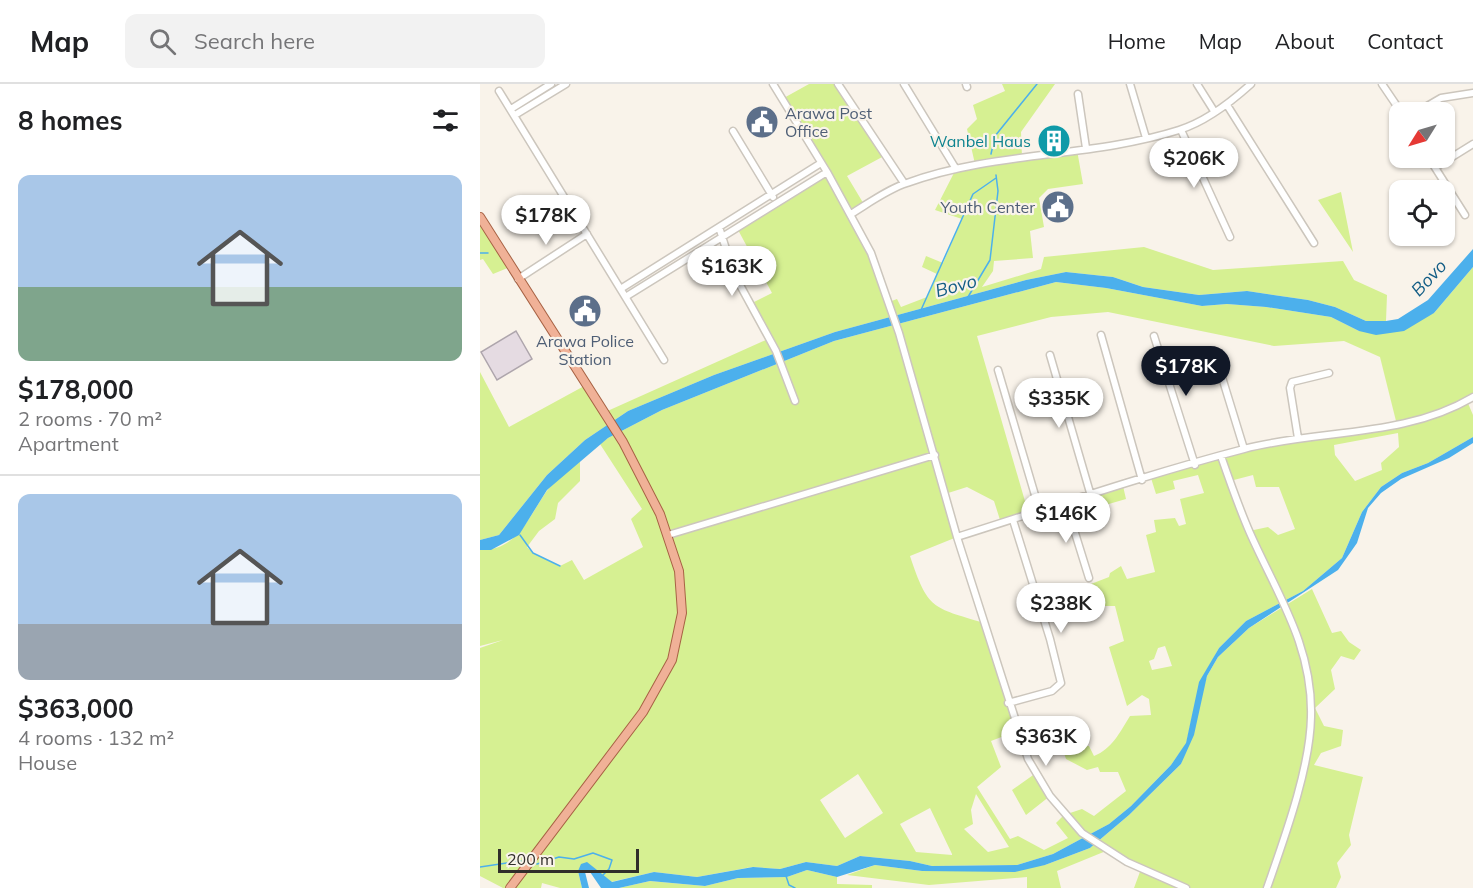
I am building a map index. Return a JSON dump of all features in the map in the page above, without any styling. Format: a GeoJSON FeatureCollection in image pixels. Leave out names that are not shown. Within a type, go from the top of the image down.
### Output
{"type":"FeatureCollection","features":[{"type":"Feature","properties":{"kind":"main road"},"geometry":{"type":"LineString","coordinates":[[480,217],[623,442],[660,514],[679,571],[682,613],[672,660],[643,712],[510,888]]}},
{"type":"Feature","properties":{"kind":"street"},"geometry":{"type":"LineString","coordinates":[[513,112],[551,84]]}},
{"type":"Feature","properties":{"kind":"street"},"geometry":{"type":"LineString","coordinates":[[513,112],[566,84]]}},
{"type":"Feature","properties":{"kind":"street"},"geometry":{"type":"LineString","coordinates":[[773,84],[827,172],[872,254],[899,333],[957,537],[1008,703],[1028,759],[1050,796],[1082,833],[1098,846],[1127,862],[1186,888]]}},
{"type":"Feature","properties":{"kind":"street"},"geometry":{"type":"LineString","coordinates":[[838,84],[904,183]]}},
{"type":"Feature","properties":{"kind":"street"},"geometry":{"type":"LineString","coordinates":[[904,84],[956,169]]}},
{"type":"Feature","properties":{"kind":"street"},"geometry":{"type":"LineString","coordinates":[[1130,84],[1146,138]]}},
{"type":"Feature","properties":{"kind":"street"},"geometry":{"type":"LineString","coordinates":[[1197,84],[1214,111]]}},
{"type":"Feature","properties":{"kind":"street"},"geometry":{"type":"LineString","coordinates":[[851,214],[904,183],[956,169],[1146,138],[1181,130],[1227,105],[1251,84]]}},
{"type":"Feature","properties":{"kind":"street"},"geometry":{"type":"LineString","coordinates":[[1382,84],[1394,102]]}},
{"type":"Feature","properties":{"kind":"street"},"geometry":{"type":"LineString","coordinates":[[499,91],[627,296],[664,360]]}},
{"type":"Feature","properties":{"kind":"street"},"geometry":{"type":"LineString","coordinates":[[1434,102],[1441,98],[1473,93]]}},
{"type":"Feature","properties":{"kind":"street"},"geometry":{"type":"LineString","coordinates":[[1078,94],[1086,148]]}},
{"type":"Feature","properties":{"kind":"street"},"geometry":{"type":"LineString","coordinates":[[1227,105],[1314,243]]}},
{"type":"Feature","properties":{"kind":"street"},"geometry":{"type":"LineString","coordinates":[[1181,130],[1230,237]]}},
{"type":"Feature","properties":{"kind":"street"},"geometry":{"type":"LineString","coordinates":[[733,131],[776,203]]}},
{"type":"Feature","properties":{"kind":"street"},"geometry":{"type":"LineString","coordinates":[[1455,155],[1473,144]]}},
{"type":"Feature","properties":{"kind":"street"},"geometry":{"type":"LineString","coordinates":[[622,288],[821,163]]}},
{"type":"Feature","properties":{"kind":"street"},"geometry":{"type":"LineString","coordinates":[[1437,168],[1466,215]]}},
{"type":"Feature","properties":{"kind":"street"},"geometry":{"type":"LineString","coordinates":[[627,296],[827,172]]}},
{"type":"Feature","properties":{"kind":"street"},"geometry":{"type":"LineString","coordinates":[[719,227],[724,236],[734,274],[776,351],[795,401]]}},
{"type":"Feature","properties":{"kind":"street"},"geometry":{"type":"LineString","coordinates":[[518,279],[587,234]]}},
{"type":"Feature","properties":{"kind":"street"},"geometry":{"type":"LineString","coordinates":[[1101,335],[1142,480]]}},
{"type":"Feature","properties":{"kind":"street"},"geometry":{"type":"LineString","coordinates":[[1154,336],[1195,465]]}},
{"type":"Feature","properties":{"kind":"street"},"geometry":{"type":"LineString","coordinates":[[1050,356],[1091,496]]}},
{"type":"Feature","properties":{"kind":"street"},"geometry":{"type":"LineString","coordinates":[[1217,361],[1244,449]]}},
{"type":"Feature","properties":{"kind":"street"},"geometry":{"type":"LineString","coordinates":[[998,370],[1040,512]]}},
{"type":"Feature","properties":{"kind":"street"},"geometry":{"type":"LineString","coordinates":[[1298,438],[1290,388],[1292,382],[1329,373]]}},
{"type":"Feature","properties":{"kind":"street"},"geometry":{"type":"LineString","coordinates":[[957,537],[1244,449],[1298,438],[1397,425],[1431,417],[1473,397]]}},
{"type":"Feature","properties":{"kind":"street"},"geometry":{"type":"LineString","coordinates":[[668,535],[935,454]]}},
{"type":"Feature","properties":{"kind":"street"},"geometry":{"type":"LineString","coordinates":[[1221,456],[1249,531],[1295,623],[1304,653],[1311,718],[1290,823],[1267,888]]}},
{"type":"Feature","properties":{"kind":"street"},"geometry":{"type":"LineString","coordinates":[[1066,504],[1089,578]]}},
{"type":"Feature","properties":{"kind":"street"},"geometry":{"type":"LineString","coordinates":[[1008,703],[1052,691],[1060,683],[1050,639],[1013,520]]}},
{"type":"Feature","properties":{"kind":"green space"},"geometry":{"type":"Polygon","coordinates":[[[809,84],[838,84],[884,156],[847,176],[865,206],[852,214],[889,302],[897,299],[901,307],[927,297],[937,274],[922,267],[926,256],[943,263],[962,219],[935,210],[956,169],[975,164],[967,129],[977,119],[973,105],[1005,91],[1002,84],[1055,84],[1021,132],[1022,157],[1077,150],[1083,184],[1048,189],[1039,198],[1044,227],[1030,231],[1033,258],[994,261],[993,271],[982,287],[1041,269],[1044,257],[1144,247],[1213,270],[1343,261],[1354,280],[1387,295],[1386,321],[1366,321],[1335,307],[1308,300],[1247,291],[1199,295],[1143,287],[1113,277],[1066,272],[1026,280],[835,332],[714,375],[628,411],[585,440],[547,475],[499,535],[480,540],[480,372],[509,427],[586,385],[603,413],[768,339],[750,304],[772,293],[737,228],[827,172],[782,99],[809,84]]]}},
{"type":"Feature","properties":{"kind":"green space"},"geometry":{"type":"Polygon","coordinates":[[[1341,192],[1353,252],[1318,200],[1341,192]]]}},
{"type":"Feature","properties":{"kind":"green space"},"geometry":{"type":"Polygon","coordinates":[[[480,217],[510,267],[493,274],[483,259],[480,260],[480,217]]]}},
{"type":"Feature","properties":{"kind":"green space"},"geometry":{"type":"Polygon","coordinates":[[[1473,267],[1473,397],[1467,401],[1473,415],[1473,437],[1428,463],[1402,473],[1381,487],[1362,512],[1342,558],[1303,591],[1246,621],[1219,648],[1200,682],[1186,744],[1171,765],[1131,806],[1109,824],[1053,854],[1017,865],[932,866],[910,861],[860,856],[837,866],[806,862],[780,869],[752,867],[697,877],[654,872],[611,882],[595,869],[578,871],[582,888],[560,888],[542,883],[541,888],[503,888],[480,876],[480,648],[503,640],[480,646],[480,550],[493,549],[512,539],[527,522],[546,492],[580,459],[580,481],[558,503],[555,519],[539,531],[527,547],[533,553],[560,566],[572,560],[584,580],[643,547],[631,519],[642,509],[600,444],[608,438],[662,410],[834,341],[1056,282],[1106,288],[1202,306],[1227,304],[1266,307],[1331,317],[1359,331],[1434,313],[1473,267]],[[1108,312],[1051,317],[977,336],[1029,515],[1001,523],[994,501],[967,487],[945,494],[957,537],[910,556],[922,587],[934,604],[942,609],[984,623],[1017,731],[991,741],[1001,767],[977,787],[1010,839],[1018,836],[1044,850],[1068,838],[1056,823],[1064,815],[1082,809],[1094,816],[1126,791],[1118,772],[1100,772],[1098,767],[1087,770],[1066,759],[1064,753],[1080,746],[1089,746],[1094,756],[1111,744],[1130,716],[1151,715],[1149,699],[1142,695],[1127,706],[1109,647],[1124,641],[1115,606],[1097,606],[1091,584],[1109,577],[1110,573],[1121,566],[1127,579],[1155,572],[1146,535],[1156,532],[1154,520],[1175,518],[1179,526],[1186,524],[1180,499],[1204,493],[1198,475],[1173,481],[1175,489],[1156,494],[1151,478],[1244,449],[1397,425],[1380,357],[1344,341],[1274,346],[1108,312]],[[1398,433],[1334,445],[1335,455],[1355,481],[1382,470],[1381,463],[1399,447],[1398,433]],[[1253,475],[1230,481],[1249,531],[1268,527],[1278,535],[1295,529],[1279,487],[1256,487],[1253,475]],[[1165,646],[1158,648],[1154,659],[1149,661],[1152,670],[1172,666],[1165,646]],[[858,774],[820,800],[845,838],[883,813],[858,774]],[[976,794],[971,810],[973,824],[964,829],[988,852],[1009,847],[976,794]],[[930,808],[900,824],[916,852],[952,855],[930,808]]]}},
{"type":"Feature","properties":{"kind":"green space"},"geometry":{"type":"Polygon","coordinates":[[[1123,486],[1126,499],[1095,508],[1091,496],[1123,486]]]}},
{"type":"Feature","properties":{"kind":"green space"},"geometry":{"type":"Polygon","coordinates":[[[1312,589],[1332,633],[1341,631],[1349,642],[1361,650],[1354,660],[1341,656],[1331,670],[1335,689],[1315,708],[1324,726],[1343,730],[1341,746],[1321,753],[1314,765],[1363,777],[1349,835],[1351,845],[1337,863],[1341,877],[1336,888],[1134,888],[1141,869],[1106,851],[1057,871],[1061,888],[1027,888],[1027,877],[929,885],[847,875],[875,865],[922,871],[1045,865],[1090,848],[1129,815],[1181,764],[1207,676],[1218,657],[1249,628],[1312,589]]]}},
{"type":"Feature","properties":{"kind":"green space"},"geometry":{"type":"Polygon","coordinates":[[[1036,773],[1050,796],[1026,815],[1012,790],[1036,773]]]}},
{"type":"Feature","properties":{"kind":"green space"},"geometry":{"type":"Polygon","coordinates":[[[807,870],[837,877],[837,884],[872,885],[872,888],[619,888],[650,881],[705,886],[738,878],[787,877],[807,870]]]}},
{"type":"Feature","properties":{"kind":"water"},"geometry":{"type":"Polygon","coordinates":[[[1473,249],[1473,267],[1434,313],[1404,331],[1376,335],[1359,331],[1331,317],[1266,307],[1227,304],[1202,306],[1106,288],[1056,282],[834,341],[662,410],[608,438],[547,490],[519,535],[491,550],[480,550],[480,540],[499,535],[547,475],[585,440],[628,411],[714,375],[835,332],[1026,280],[1066,272],[1113,277],[1143,287],[1199,295],[1247,291],[1308,300],[1335,307],[1366,321],[1386,321],[1398,319],[1428,300],[1473,249]]]}},
{"type":"Feature","properties":{"kind":"water"},"geometry":{"type":"Polygon","coordinates":[[[1473,437],[1473,443],[1449,458],[1401,479],[1381,493],[1368,508],[1357,543],[1338,570],[1249,628],[1218,657],[1207,676],[1194,735],[1181,764],[1129,815],[1090,848],[1045,865],[1015,872],[922,871],[875,865],[837,877],[807,870],[787,877],[738,878],[705,886],[650,881],[619,888],[601,888],[590,872],[585,872],[589,888],[582,888],[578,871],[581,864],[587,862],[612,882],[654,872],[697,877],[753,867],[780,869],[806,862],[837,866],[860,856],[910,861],[932,866],[1017,865],[1053,854],[1109,824],[1131,806],[1171,765],[1186,743],[1199,682],[1219,648],[1246,621],[1303,591],[1342,558],[1362,512],[1381,487],[1402,473],[1428,463],[1473,437]]]}},
{"type":"Feature","properties":{"kind":"building"},"geometry":{"type":"Polygon","coordinates":[[[516,331],[532,359],[497,380],[481,352],[516,331]]]}},
{"type":"Feature","properties":{"kind":"waterway"},"geometry":{"type":"LineString","coordinates":[[991,154],[995,136],[1037,84]]}},
{"type":"Feature","properties":{"kind":"waterway","name":"Bovo"},"geometry":{"type":"LineString","coordinates":[[968,297],[990,260],[998,191],[996,175]]}},
{"type":"Feature","properties":{"kind":"waterway","name":"Bovo"},"geometry":{"type":"LineString","coordinates":[[921,310],[973,194],[996,178]]}},
{"type":"Feature","properties":{"kind":"waterway"},"geometry":{"type":"LineString","coordinates":[[480,253],[488,253]]}},
{"type":"Feature","properties":{"kind":"waterway"},"geometry":{"type":"LineString","coordinates":[[520,535],[533,553],[560,566]]}},
{"type":"Feature","properties":{"kind":"waterway"},"geometry":{"type":"LineString","coordinates":[[537,864],[559,857],[574,859],[593,853],[612,860],[609,869],[600,878]]}},
{"type":"Feature","properties":{"kind":"waterway"},"geometry":{"type":"LineString","coordinates":[[480,867],[521,861]]}},
{"type":"Feature","properties":{"kind":"waterway"},"geometry":{"type":"LineString","coordinates":[[786,876],[789,885],[795,888]]}},
{"type":"Feature","properties":{"kind":"place","name":"Arawa Post Office"},"geometry":{"type":"Point","coordinates":[762,122]}},
{"type":"Feature","properties":{"kind":"place","name":"Wanbel Haus"},"geometry":{"type":"Point","coordinates":[1054,141]}},
{"type":"Feature","properties":{"kind":"place","name":"Youth Center"},"geometry":{"type":"Point","coordinates":[1058,207]}},
{"type":"Feature","properties":{"kind":"place","name":"Arawa Police Station"},"geometry":{"type":"Point","coordinates":[585,311]}}]}
